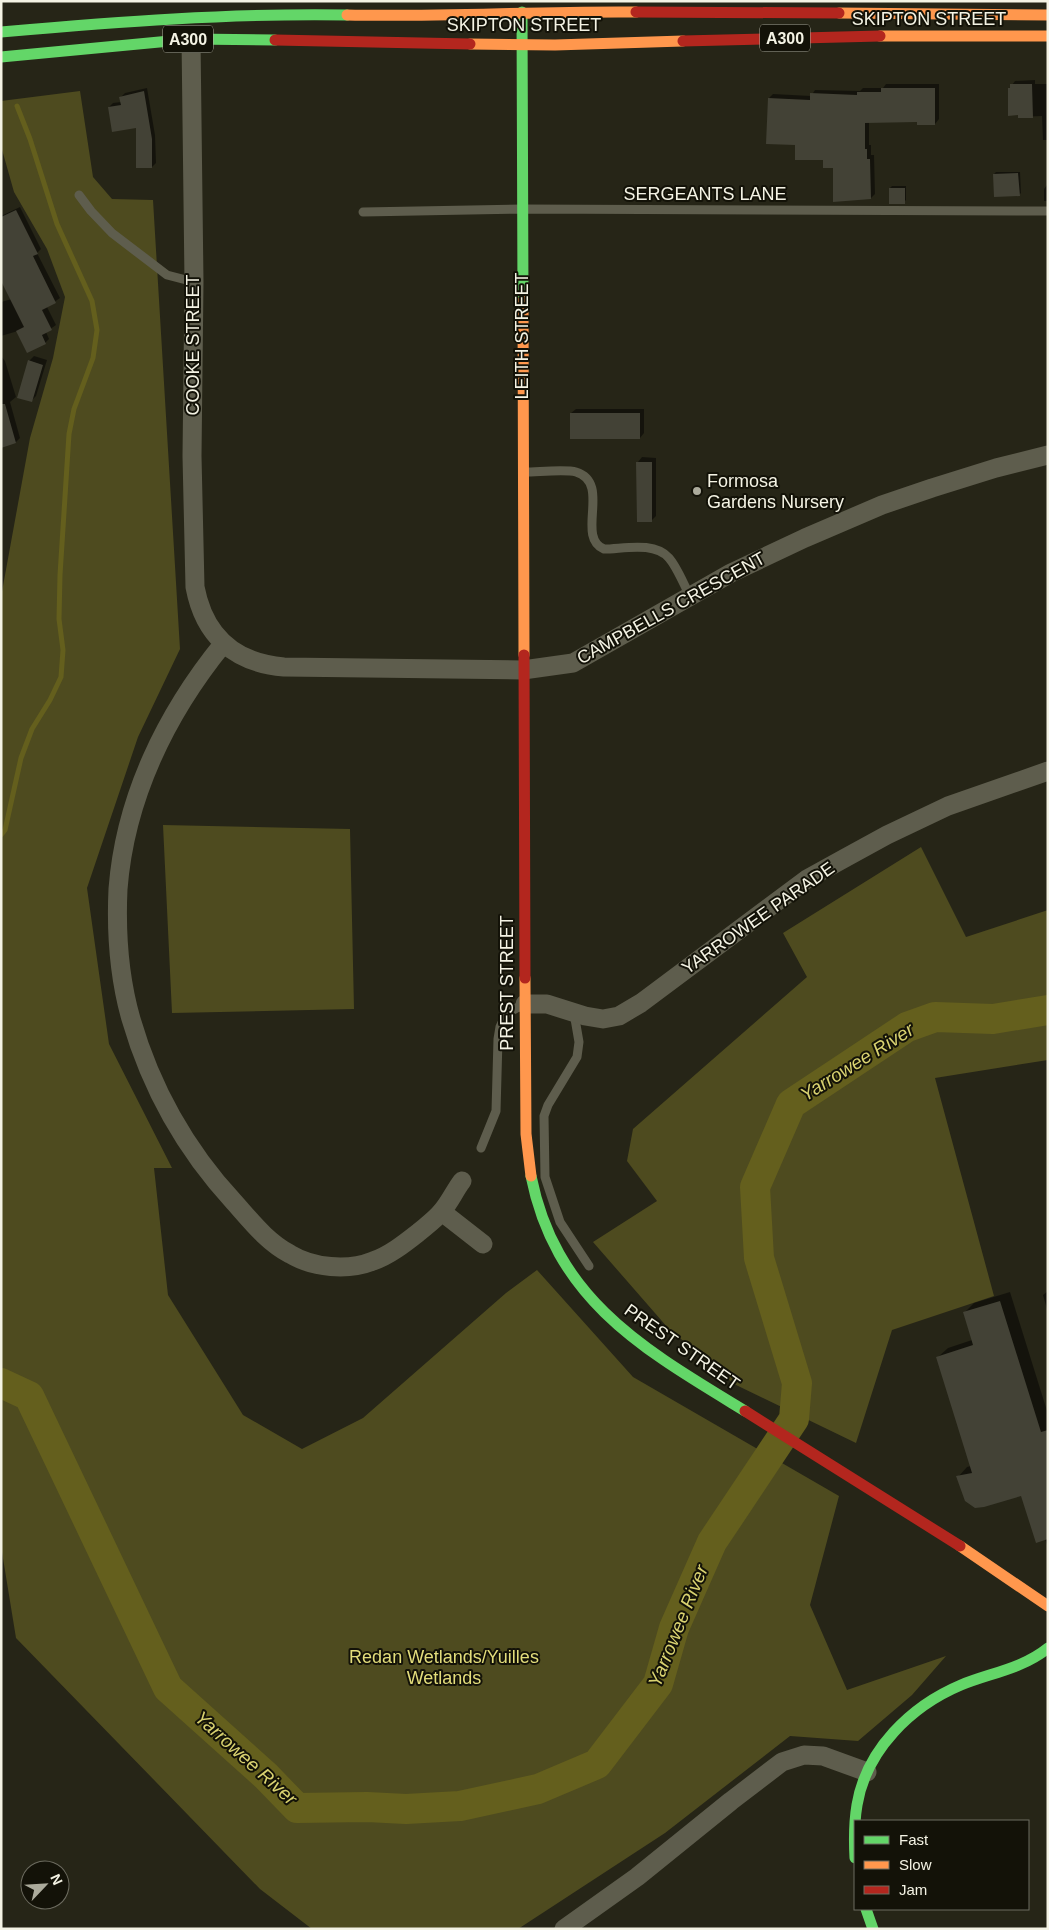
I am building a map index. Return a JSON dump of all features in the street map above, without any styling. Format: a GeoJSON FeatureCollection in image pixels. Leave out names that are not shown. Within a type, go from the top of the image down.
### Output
{"type":"FeatureCollection","features":[{"type":"Feature","properties":{"kind":"main road","name":"SKIPTON STREET"},"geometry":{"type":"LineString","coordinates":[[1,32],[156,19],[278,14],[383,16],[522,7],[1048,15]]}},
{"type":"Feature","properties":{"kind":"main road","name":"LEITH STREET"},"geometry":{"type":"LineString","coordinates":[[522,7],[523,670]]}},
{"type":"Feature","properties":{"kind":"main road","name":"SKIPTON STREET"},"geometry":{"type":"LineString","coordinates":[[1,57],[191,38],[522,44],[834,36],[1048,36]]}},
{"type":"Feature","properties":{"kind":"main road","name":"PREST STREET"},"geometry":{"type":"LineString","coordinates":[[523,670],[526,1134],[528,1159],[536,1204],[555,1249],[582,1288],[627,1333],[678,1369],[948,1539],[1048,1606]]}},
{"type":"Feature","properties":{"kind":"main road"},"geometry":{"type":"LineString","coordinates":[[855,1820],[860,1791],[867,1772],[885,1741],[920,1706],[945,1691],[1023,1663],[1048,1648]]}},
{"type":"Feature","properties":{"kind":"main road"},"geometry":{"type":"LineString","coordinates":[[854,1826],[854,1846]]}},
{"type":"Feature","properties":{"kind":"main road"},"geometry":{"type":"LineString","coordinates":[[866,1910],[872,1929]]}},
{"type":"Feature","properties":{"kind":"street"},"geometry":{"type":"LineString","coordinates":[[151,1],[156,19]]}},
{"type":"Feature","properties":{"kind":"street","name":"COOKE STREET"},"geometry":{"type":"LineString","coordinates":[[191,38],[194,282],[192,456],[195,587],[203,615],[209,627],[223,644]]}},
{"type":"Feature","properties":{"kind":"street","name":"CAMPBELLS CRESCENT"},"geometry":{"type":"LineString","coordinates":[[223,644],[249,659],[272,666],[523,670],[573,662],[731,573],[805,538],[882,505],[996,468],[1048,455]]}},
{"type":"Feature","properties":{"kind":"street"},"geometry":{"type":"LineString","coordinates":[[223,644],[198,676],[157,746],[140,788],[125,841],[118,887],[120,957],[130,1017],[164,1104],[199,1161],[262,1233],[290,1254],[320,1265],[344,1266],[368,1263],[382,1258],[402,1245],[442,1212],[462,1180]]}},
{"type":"Feature","properties":{"kind":"street","name":"YARROWEE PARADE"},"geometry":{"type":"LineString","coordinates":[[524,1004],[547,1004],[574,1013],[602,1019],[626,1012],[808,879],[844,858],[948,806],[1048,771]]}},
{"type":"Feature","properties":{"kind":"street"},"geometry":{"type":"LineString","coordinates":[[442,1212],[483,1244]]}},
{"type":"Feature","properties":{"kind":"street"},"geometry":{"type":"LineString","coordinates":[[564,1929],[638,1877],[782,1762],[804,1755],[823,1756],[867,1772]]}},
{"type":"Feature","properties":{"kind":"lane"},"geometry":{"type":"LineString","coordinates":[[79,194],[90,211],[112,233],[167,275],[194,282]]}},
{"type":"Feature","properties":{"kind":"lane","name":"SERGEANTS LANE"},"geometry":{"type":"LineString","coordinates":[[362,212],[522,210],[1048,211]]}},
{"type":"Feature","properties":{"kind":"lane"},"geometry":{"type":"LineString","coordinates":[[522,472],[576,472],[588,479],[593,492],[592,539],[598,547],[604,549],[647,548],[657,550],[669,558],[690,596]]}},
{"type":"Feature","properties":{"kind":"lane"},"geometry":{"type":"LineString","coordinates":[[481,1148],[496,1111],[500,1027],[506,1014],[524,1004]]}},
{"type":"Feature","properties":{"kind":"lane"},"geometry":{"type":"LineString","coordinates":[[574,1013],[579,1042],[576,1057],[548,1105],[544,1116],[545,1177],[560,1222],[589,1266]]}},
{"type":"Feature","properties":{"kind":"green space","name":"Redan Wetlands/Yuilles Wetlands"},"geometry":{"type":"Polygon","coordinates":[[[80,91],[93,177],[112,199],[153,200],[180,649],[138,737],[87,888],[109,1044],[172,1168],[154,1168],[168,1295],[243,1415],[302,1449],[363,1418],[506,1293],[537,1270],[633,1377],[839,1496],[810,1605],[847,1690],[946,1656],[912,1695],[858,1741],[790,1736],[665,1833],[518,1929],[312,1929],[260,1889],[16,1638],[1,1546],[1,597],[30,438],[53,358],[65,297],[47,249],[14,192],[1,146],[1,101],[80,91]]]}},
{"type":"Feature","properties":{"kind":"green space"},"geometry":{"type":"Polygon","coordinates":[[[163,825],[350,829],[354,1009],[172,1013],[163,825]]]}},
{"type":"Feature","properties":{"kind":"green space"},"geometry":{"type":"Polygon","coordinates":[[[921,847],[966,937],[1048,910],[1048,1060],[935,1078],[994,1296],[892,1330],[856,1443],[734,1384],[668,1328],[593,1242],[657,1201],[627,1161],[633,1129],[807,977],[783,933],[921,847]]]}},
{"type":"Feature","properties":{"kind":"building"},"geometry":{"type":"Polygon","coordinates":[[[1010,84],[1032,84],[1033,118],[1018,118],[1018,115],[1008,116],[1008,88],[1010,88],[1010,84]]]}},
{"type":"Feature","properties":{"kind":"building"},"geometry":{"type":"Polygon","coordinates":[[[881,88],[935,88],[935,125],[917,125],[917,122],[865,123],[865,149],[867,149],[867,159],[870,159],[871,199],[833,202],[833,168],[823,168],[823,160],[795,160],[795,145],[766,144],[768,98],[810,100],[810,93],[857,95],[857,92],[881,92],[881,88]]]}},
{"type":"Feature","properties":{"kind":"building"},"geometry":{"type":"Polygon","coordinates":[[[144,91],[152,139],[152,168],[136,168],[136,128],[112,132],[108,107],[121,105],[119,97],[144,91]]]}},
{"type":"Feature","properties":{"kind":"building"},"geometry":{"type":"Polygon","coordinates":[[[1018,173],[1020,196],[994,197],[993,174],[1018,173]]]}},
{"type":"Feature","properties":{"kind":"building"},"geometry":{"type":"Polygon","coordinates":[[[889,188],[905,188],[905,204],[889,204],[889,188]]]}},
{"type":"Feature","properties":{"kind":"building"},"geometry":{"type":"Polygon","coordinates":[[[16,210],[38,254],[33,256],[56,303],[42,310],[52,330],[42,335],[46,344],[27,353],[16,331],[24,327],[1,281],[1,217],[16,210]]]}},
{"type":"Feature","properties":{"kind":"building"},"geometry":{"type":"Polygon","coordinates":[[[28,360],[43,365],[32,402],[17,398],[28,360]]]}},
{"type":"Feature","properties":{"kind":"building"},"geometry":{"type":"Polygon","coordinates":[[[1,404],[5,404],[16,443],[1,448],[1,404]]]}},
{"type":"Feature","properties":{"kind":"building"},"geometry":{"type":"Polygon","coordinates":[[[570,413],[640,413],[640,439],[570,439],[570,413]]]}},
{"type":"Feature","properties":{"kind":"building"},"geometry":{"type":"Polygon","coordinates":[[[636,462],[652,462],[652,522],[637,522],[636,462]]]}},
{"type":"Feature","properties":{"kind":"building"},"geometry":{"type":"Polygon","coordinates":[[[1000,1301],[1041,1432],[1048,1430],[1048,1539],[1036,1543],[1021,1496],[975,1508],[965,1501],[956,1476],[972,1473],[936,1357],[973,1345],[963,1312],[1000,1301]]]}},
{"type":"Feature","properties":{"kind":"waterway"},"geometry":{"type":"LineString","coordinates":[[1,835],[5,830],[21,758],[32,729],[50,700],[61,677],[63,650],[59,619],[60,575],[69,434],[74,409],[93,358],[97,330],[92,301],[57,224],[30,139],[17,106]]}},
{"type":"Feature","properties":{"kind":"waterway","name":"Yarrowee River"},"geometry":{"type":"LineString","coordinates":[[1,1383],[29,1396],[168,1688],[266,1776],[297,1808],[367,1807],[406,1809],[460,1806],[538,1789],[597,1764],[658,1684],[674,1628],[712,1542],[794,1419],[797,1383],[759,1258],[755,1187],[791,1104],[907,1027],[935,1017],[993,1019],[1048,1010]]}},
{"type":"Feature","properties":{"kind":"traffic: fast"},"geometry":{"type":"LineString","coordinates":[[522,12],[523,301]]}},
{"type":"Feature","properties":{"kind":"traffic: fast"},"geometry":{"type":"LineString","coordinates":[[1,32],[217,17],[347,15]]}},
{"type":"Feature","properties":{"kind":"traffic: fast"},"geometry":{"type":"LineString","coordinates":[[1,57],[191,39],[275,40]]}},
{"type":"Feature","properties":{"kind":"traffic: fast"},"geometry":{"type":"LineString","coordinates":[[531,1176],[543,1219],[561,1257],[583,1289],[610,1318],[640,1343],[708,1389],[745,1411]]}},
{"type":"Feature","properties":{"kind":"traffic: fast"},"geometry":{"type":"LineString","coordinates":[[855,1820],[862,1785],[870,1766],[881,1748],[908,1718],[943,1694],[961,1685],[1017,1666],[1048,1648]]}},
{"type":"Feature","properties":{"kind":"traffic: fast"},"geometry":{"type":"LineString","coordinates":[[866,1910],[873,1929]]}},
{"type":"Feature","properties":{"kind":"traffic: slow"},"geometry":{"type":"LineString","coordinates":[[347,15],[636,12]]}},
{"type":"Feature","properties":{"kind":"traffic: slow"},"geometry":{"type":"LineString","coordinates":[[839,13],[1048,15]]}},
{"type":"Feature","properties":{"kind":"traffic: slow"},"geometry":{"type":"LineString","coordinates":[[880,36],[1048,36]]}},
{"type":"Feature","properties":{"kind":"traffic: slow"},"geometry":{"type":"LineString","coordinates":[[470,44],[555,45],[683,41]]}},
{"type":"Feature","properties":{"kind":"traffic: slow"},"geometry":{"type":"LineString","coordinates":[[523,301],[524,655]]}},
{"type":"Feature","properties":{"kind":"traffic: slow"},"geometry":{"type":"LineString","coordinates":[[525,978],[526,1134],[531,1176]]}},
{"type":"Feature","properties":{"kind":"traffic: slow"},"geometry":{"type":"LineString","coordinates":[[960,1546],[1048,1606]]}},
{"type":"Feature","properties":{"kind":"traffic: jam"},"geometry":{"type":"LineString","coordinates":[[636,12],[839,13]]}},
{"type":"Feature","properties":{"kind":"traffic: jam"},"geometry":{"type":"LineString","coordinates":[[683,41],[880,36]]}},
{"type":"Feature","properties":{"kind":"traffic: jam"},"geometry":{"type":"LineString","coordinates":[[275,40],[470,44]]}},
{"type":"Feature","properties":{"kind":"traffic: jam"},"geometry":{"type":"LineString","coordinates":[[524,655],[525,978]]}},
{"type":"Feature","properties":{"kind":"traffic: jam"},"geometry":{"type":"LineString","coordinates":[[745,1411],[960,1546]]}},
{"type":"Feature","properties":{"kind":"place","name":"Formosa Gardens Nursery"},"geometry":{"type":"Point","coordinates":[697,491]}}]}
